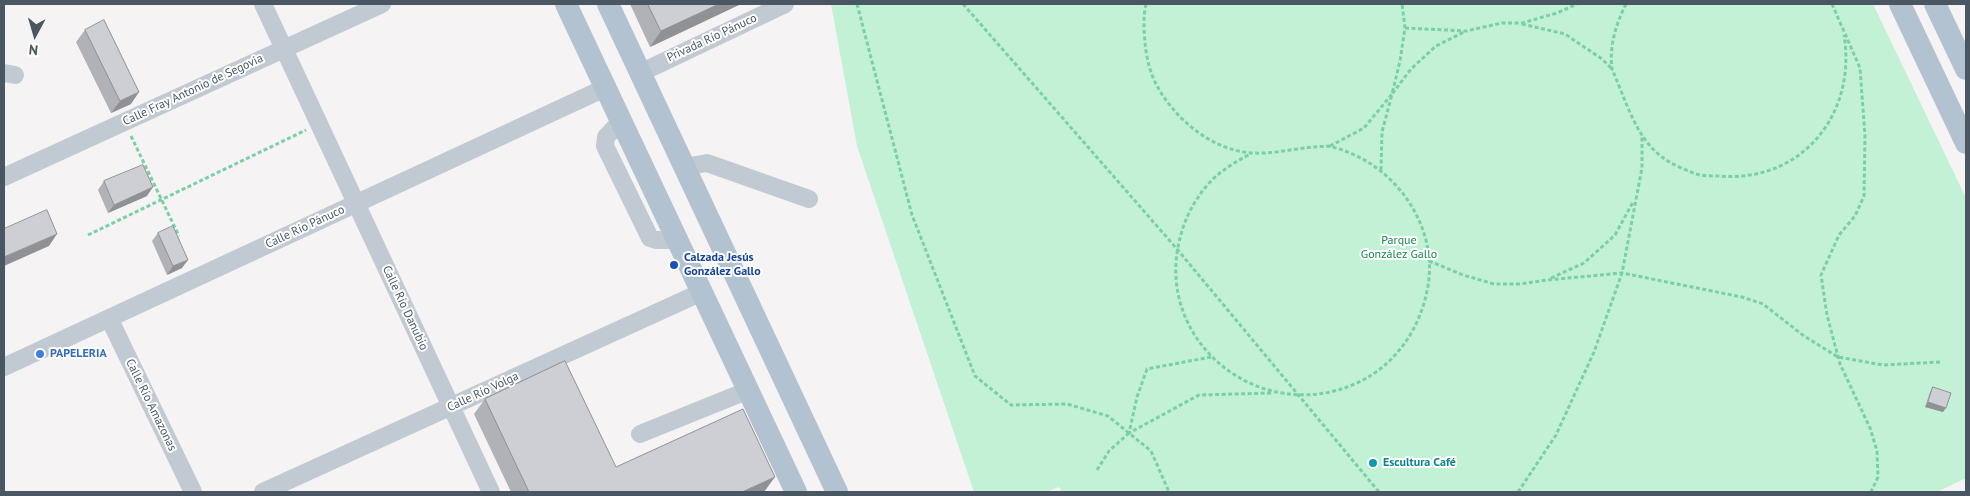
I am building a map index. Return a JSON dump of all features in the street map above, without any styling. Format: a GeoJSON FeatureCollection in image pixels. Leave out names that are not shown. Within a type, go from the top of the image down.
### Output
{"type":"FeatureCollection","features":[{"type":"Feature","properties":{"kind":"main road"},"geometry":{"type":"LineString","coordinates":[[566,4],[607,87],[795,492]]}},
{"type":"Feature","properties":{"kind":"main road"},"geometry":{"type":"LineString","coordinates":[[608,4],[837,492]]}},
{"type":"Feature","properties":{"kind":"main road"},"geometry":{"type":"LineString","coordinates":[[1900,4],[1966,143]]}},
{"type":"Feature","properties":{"kind":"main road"},"geometry":{"type":"LineString","coordinates":[[1935,4],[1966,69]]}},
{"type":"Feature","properties":{"kind":"street","name":"Calle Río Danubio"},"geometry":{"type":"LineString","coordinates":[[263,4],[491,492]]}},
{"type":"Feature","properties":{"kind":"street","name":"Calle Fray Antonio de Segovia"},"geometry":{"type":"LineString","coordinates":[[4,177],[382,4]]}},
{"type":"Feature","properties":{"kind":"street","name":"Privada Río Pánuco"},"geometry":{"type":"LineString","coordinates":[[640,73],[785,4]]}},
{"type":"Feature","properties":{"kind":"street","name":"Calle Río Pánuco"},"geometry":{"type":"LineString","coordinates":[[4,367],[607,87]]}},
{"type":"Feature","properties":{"kind":"street"},"geometry":{"type":"LineString","coordinates":[[684,167],[708,163],[810,199]]}},
{"type":"Feature","properties":{"kind":"street","name":"Calle Río Volga"},"geometry":{"type":"LineString","coordinates":[[263,492],[702,292]]}},
{"type":"Feature","properties":{"kind":"street","name":"Calle Río Amazonas"},"geometry":{"type":"LineString","coordinates":[[109,318],[194,492]]}},
{"type":"Feature","properties":{"kind":"street"},"geometry":{"type":"LineString","coordinates":[[640,434],[749,390]]}},
{"type":"Feature","properties":{"kind":"path"},"geometry":{"type":"LineString","coordinates":[[857,4],[912,215],[975,376],[1011,405],[1067,404],[1108,416],[1151,451],[1169,492]]}},
{"type":"Feature","properties":{"kind":"path"},"geometry":{"type":"LineString","coordinates":[[963,4],[1177,249],[1379,492]]}},
{"type":"Feature","properties":{"kind":"path"},"geometry":{"type":"LineString","coordinates":[[1146,4],[1144,11],[1145,51],[1155,82],[1173,110],[1194,130],[1222,146],[1252,153],[1330,146],[1364,128],[1411,69],[1436,46],[1466,31],[1502,23],[1522,23],[1565,34],[1602,59],[1612,69]]}},
{"type":"Feature","properties":{"kind":"path"},"geometry":{"type":"LineString","coordinates":[[1381,171],[1382,132],[1400,61],[1405,28],[1402,4]]}},
{"type":"Feature","properties":{"kind":"path"},"geometry":{"type":"LineString","coordinates":[[1522,23],[1557,13],[1577,4]]}},
{"type":"Feature","properties":{"kind":"path"},"geometry":{"type":"LineString","coordinates":[[1626,4],[1615,30],[1611,58],[1612,69],[1642,136],[1662,158],[1699,175],[1738,178],[1771,171],[1804,152],[1819,137],[1832,119],[1842,94],[1847,68],[1844,36],[1833,5]]}},
{"type":"Feature","properties":{"kind":"path"},"geometry":{"type":"LineString","coordinates":[[1833,5],[1838,4]]}},
{"type":"Feature","properties":{"kind":"path"},"geometry":{"type":"LineString","coordinates":[[1833,5],[1860,68],[1865,136],[1864,196],[1856,216],[1839,235],[1822,274],[1827,315],[1838,357],[1870,428],[1877,451],[1878,477],[1871,492]]}},
{"type":"Feature","properties":{"kind":"path"},"geometry":{"type":"LineString","coordinates":[[1405,28],[1466,31]]}},
{"type":"Feature","properties":{"kind":"path"},"geometry":{"type":"LineString","coordinates":[[124,122],[179,236]]}},
{"type":"Feature","properties":{"kind":"path"},"geometry":{"type":"LineString","coordinates":[[88,235],[319,124]]}},
{"type":"Feature","properties":{"kind":"path"},"geometry":{"type":"LineString","coordinates":[[1518,492],[1556,435],[1594,352],[1622,273],[1642,168],[1642,136]]}},
{"type":"Feature","properties":{"kind":"path"},"geometry":{"type":"LineString","coordinates":[[1097,470],[1109,451],[1129,434],[1199,395],[1323,394],[1345,388],[1367,378],[1386,365],[1402,348],[1415,328],[1424,307],[1429,284],[1429,261],[1423,229],[1409,200],[1388,175],[1361,157],[1330,146]]}},
{"type":"Feature","properties":{"kind":"path"},"geometry":{"type":"LineString","coordinates":[[1252,153],[1230,166],[1210,182],[1200,195],[1183,224],[1177,249],[1176,278],[1181,307],[1193,333],[1210,356],[1241,380],[1276,393]]}},
{"type":"Feature","properties":{"kind":"path"},"geometry":{"type":"LineString","coordinates":[[1547,280],[1584,263],[1615,235],[1635,199]]}},
{"type":"Feature","properties":{"kind":"path"},"geometry":{"type":"LineString","coordinates":[[1429,261],[1463,276],[1494,284],[1520,284],[1622,273],[1742,297],[1763,304],[1804,336],[1838,357],[1883,365],[1940,362]]}},
{"type":"Feature","properties":{"kind":"path"},"geometry":{"type":"LineString","coordinates":[[1129,434],[1137,397],[1147,369],[1210,356]]}},
{"type":"Feature","properties":{"kind":"green space","name":"Parque González Gallo"},"geometry":{"type":"Polygon","coordinates":[[[831,4],[1873,4],[1966,198],[1966,478],[1937,492],[1062,492],[1059,487],[1046,492],[974,492],[857,146],[831,4]]]}},
{"type":"Feature","properties":{"kind":"building"},"geometry":{"type":"Polygon","coordinates":[[[648,4],[719,4],[661,31],[648,4]]]}},
{"type":"Feature","properties":{"kind":"building"},"geometry":{"type":"Polygon","coordinates":[[[104,20],[139,92],[120,101],[85,30],[104,20]]]}},
{"type":"Feature","properties":{"kind":"building"},"geometry":{"type":"Polygon","coordinates":[[[143,165],[153,187],[114,205],[104,181],[143,165]]]}},
{"type":"Feature","properties":{"kind":"building"},"geometry":{"type":"Polygon","coordinates":[[[47,210],[57,234],[4,257],[4,229],[47,210]]]}},
{"type":"Feature","properties":{"kind":"building"},"geometry":{"type":"Polygon","coordinates":[[[173,226],[188,260],[173,266],[158,233],[173,226]]]}},
{"type":"Feature","properties":{"kind":"building"},"geometry":{"type":"Polygon","coordinates":[[[565,361],[616,467],[743,409],[775,477],[742,492],[529,492],[485,399],[565,361]]]}},
{"type":"Feature","properties":{"kind":"building"},"geometry":{"type":"Polygon","coordinates":[[[1933,387],[1951,393],[1946,408],[1928,402],[1933,387]]]}},
{"type":"Feature","properties":{"kind":"place","name":"Calzada Jesús González Gallo"},"geometry":{"type":"Point","coordinates":[674,265]}},
{"type":"Feature","properties":{"kind":"place","name":"PAPELERIA"},"geometry":{"type":"Point","coordinates":[40,354]}},
{"type":"Feature","properties":{"kind":"place","name":"Escultura Café"},"geometry":{"type":"Point","coordinates":[1373,463]}}]}
